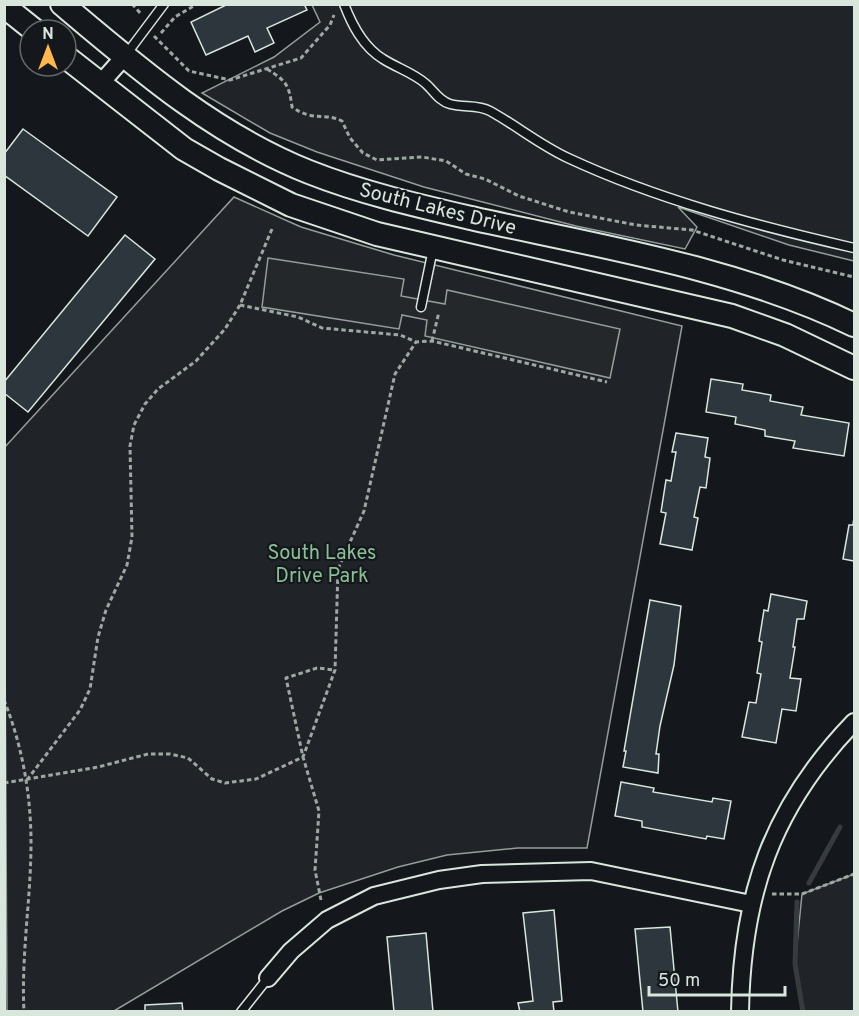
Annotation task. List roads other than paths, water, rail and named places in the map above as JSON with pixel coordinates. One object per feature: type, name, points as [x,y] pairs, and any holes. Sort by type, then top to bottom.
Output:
[{"type":"main road","name":"South Lakes Drive","points":[[62,4],[186,106],[220,128],[308,172],[371,193],[434,210],[722,275],[781,293],[855,325]]},
{"type":"main road","points":[[4,6],[19,18]]},
{"type":"main road","name":"South Lakes Drive","points":[[78,67],[184,149],[255,188],[332,220],[433,248],[732,316],[785,335],[855,368]]},
{"type":"street","points":[[99,85],[124,57]]},
{"type":"street","points":[[740,1011],[741,974],[751,904],[770,846],[785,812],[808,775],[855,722]]},
{"type":"street","points":[[268,978],[314,930],[357,903],[401,888],[457,878],[532,871],[591,871],[751,904]]},
{"type":"lane","points":[[124,57],[164,4]]},
{"type":"lane","points":[[344,4],[363,41],[381,58],[426,84],[448,104],[477,106],[489,111],[528,137],[569,159],[647,189],[737,218],[855,248]]},
{"type":"lane","points":[[421,308],[433,248]]},
{"type":"lane","points":[[241,1011],[268,978]]},
{"type":"waterway","points":[[809,883],[840,827]]},
{"type":"waterway","points":[[797,902],[795,964],[803,1012]]},
{"type":"park label","name":"South Lakes Drive Park","points":[[322,564]]}]
